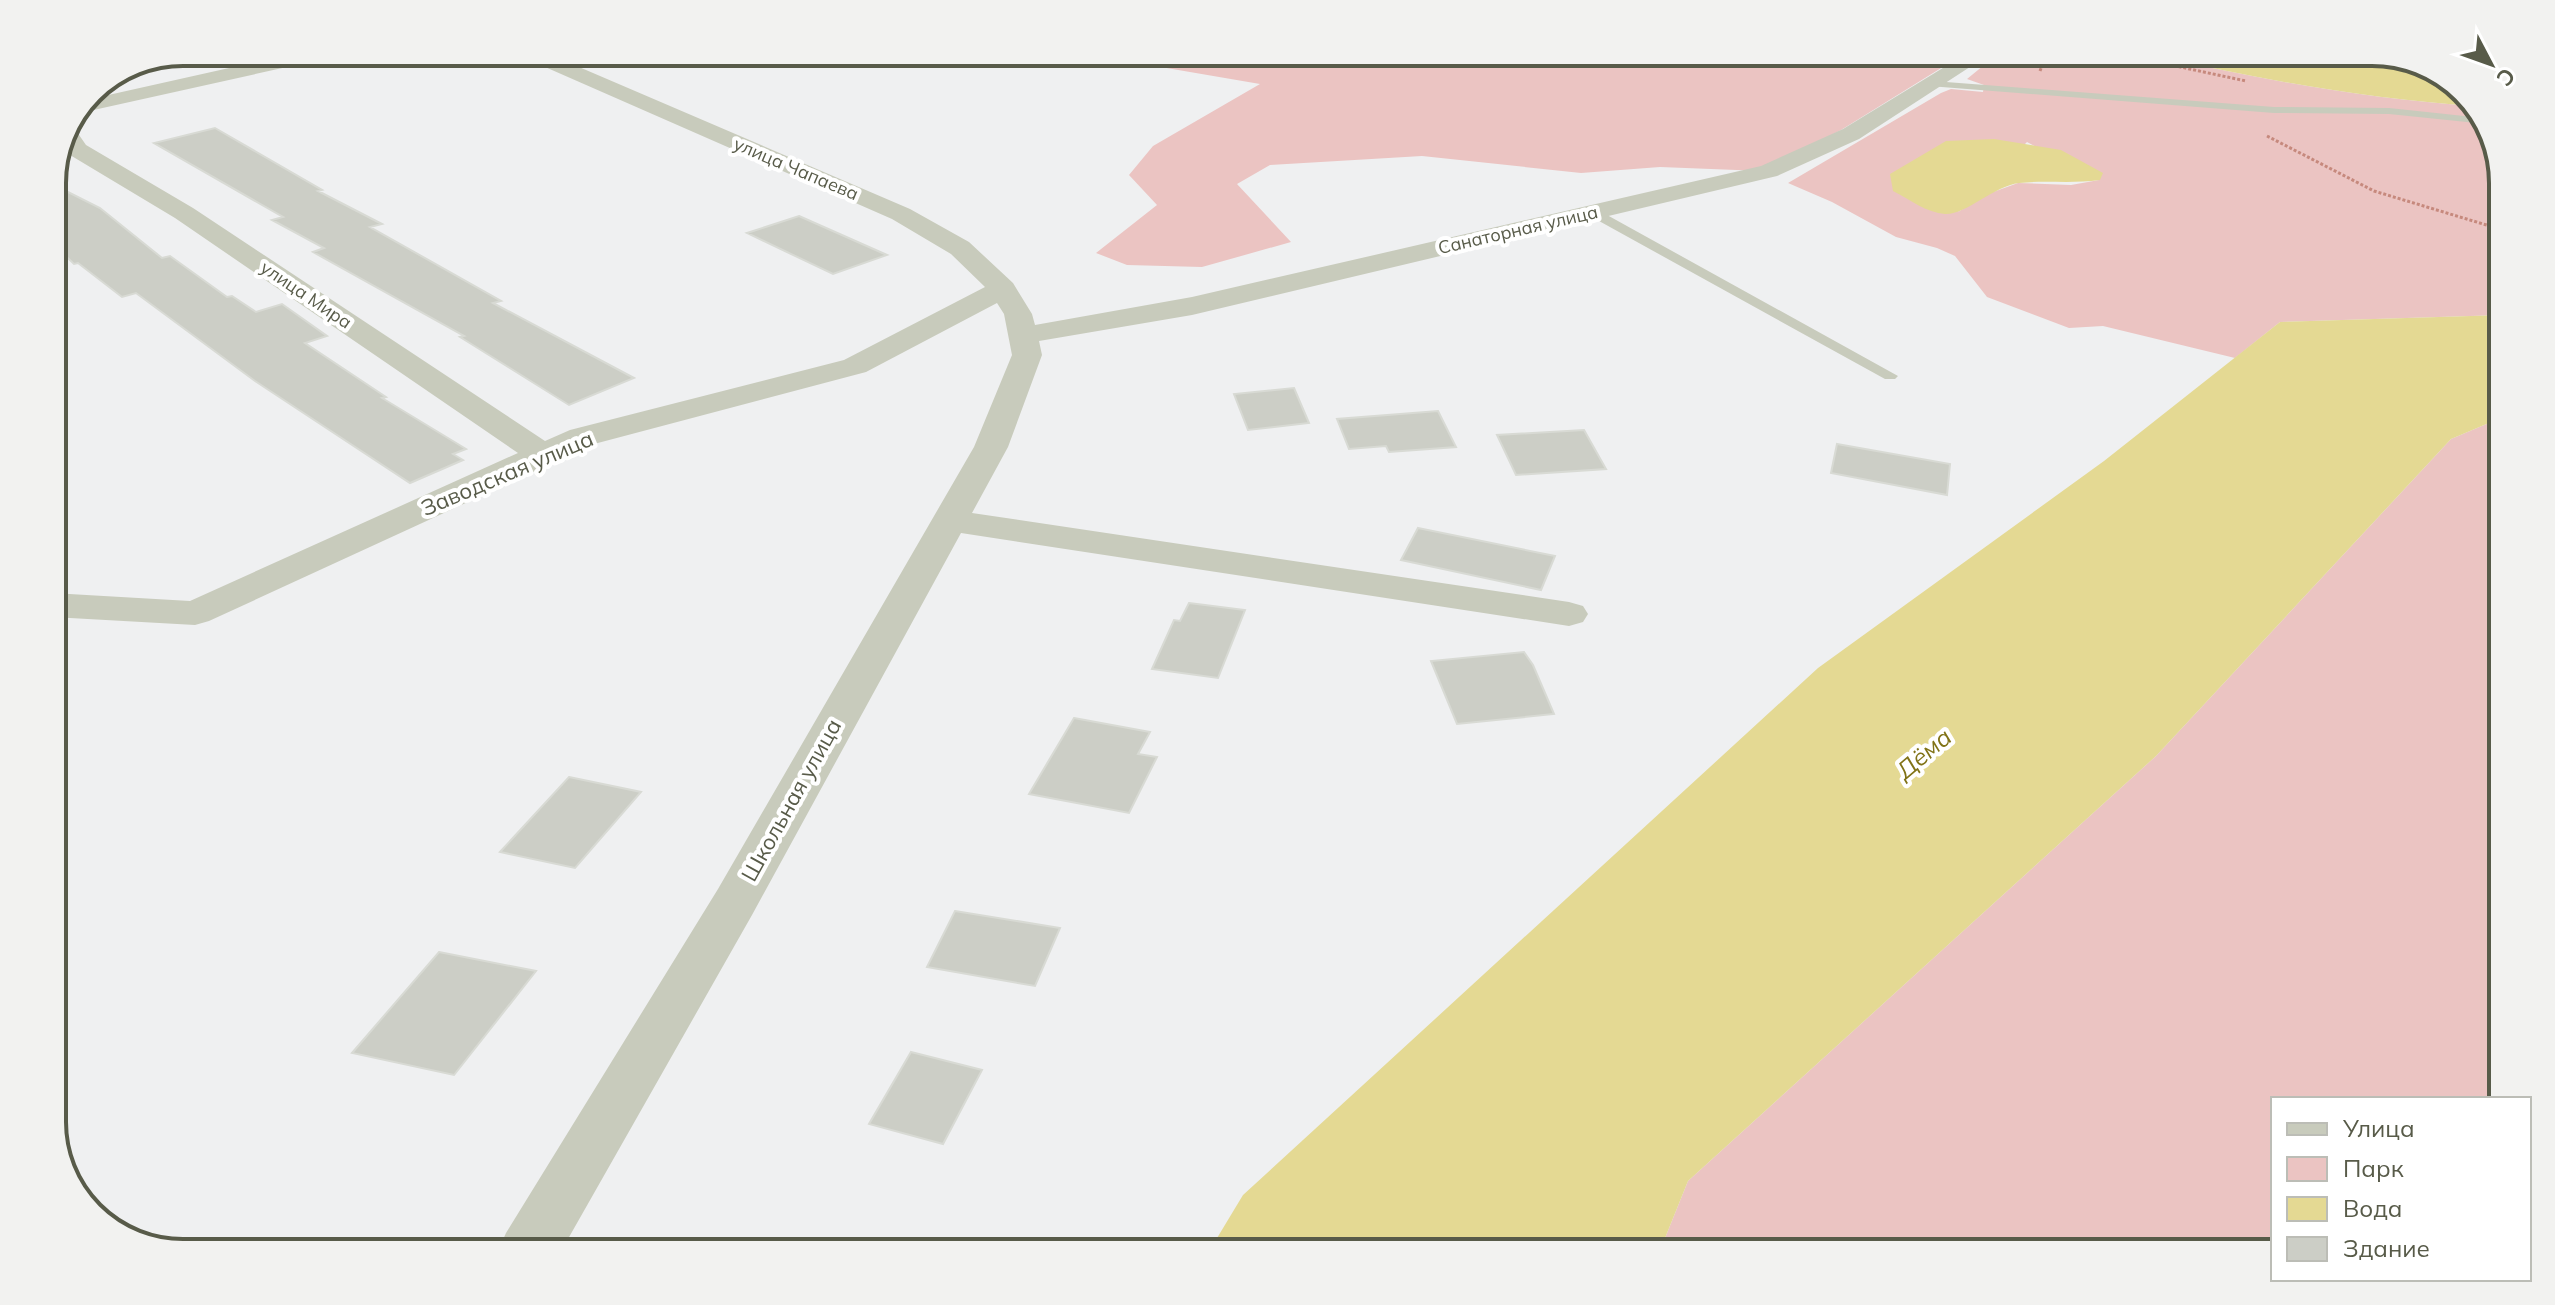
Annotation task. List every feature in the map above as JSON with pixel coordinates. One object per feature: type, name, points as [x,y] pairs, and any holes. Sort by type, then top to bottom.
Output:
[{"type":"street","points":[[98,104],[265,66]]},
{"type":"street","name":"улица Чапаева","points":[[559,66],[901,214],[960,248],[1003,289],[1018,314],[1025,335]]},
{"type":"street","name":"Санаторная улица","points":[[1025,335],[1177,310],[1778,168],[1851,134],[1961,66]]},
{"type":"street","name":"улица Мира","points":[[73,143],[78,150],[184,213],[543,455]]},
{"type":"street","name":"Заводская улица","points":[[66,606],[195,613],[582,437],[855,366],[1003,289]]},
{"type":"street","name":"Школьная улица","points":[[535,1239],[735,902],[991,447],[1013,399],[1027,355],[1025,335]]},
{"type":"street","points":[[948,520],[1569,614]]},
{"type":"lane","points":[[1933,84],[2274,110],[2389,111],[2470,119]]},
{"type":"lane","points":[[1594,213],[1890,376]]},
{"type":"path","points":[[2256,132],[2291,146],[2374,191],[2489,226]]},
{"type":"green space","points":[[1155,66],[1944,66],[1841,130],[1762,171],[1660,167],[1581,173],[1422,156],[1270,165],[1237,184],[1291,242],[1202,267],[1127,265],[1096,253],[1157,205],[1129,175],[1153,146],[1260,84]]},
{"type":"green space","points":[[1983,66],[2205,66],[2320,88],[2459,105],[2477,131],[2487,160],[2489,315],[2280,322],[2235,358],[2103,326],[2069,328],[1987,297],[1955,256],[1896,237],[1832,202],[1788,183],[1941,93],[1951,89],[1983,92],[1984,85],[1967,79]],"holes":[[[2027,142],[2099,180],[2071,185],[2018,183],[1985,195],[1958,212]]]},
{"type":"green space","points":[[2489,423],[2489,1097],[2271,1097],[2271,1239],[1665,1239],[1688,1181],[2156,756],[2451,439]]},
{"type":"water","points":[[2205,66],[2395,68],[2437,86],[2451,97],[2451,104],[2397,99]]},
{"type":"water","points":[[1994,139],[2061,150],[2103,173],[2100,180],[2010,185],[1962,210],[1945,214],[1925,208],[1893,191],[1890,174],[1946,141]]},
{"type":"water","name":"Дёма","points":[[2489,315],[2489,423],[2451,439],[2156,756],[1688,1181],[1665,1239],[1216,1239],[1243,1195],[1818,668],[2104,461],[2280,322]]},
{"type":"building","points":[[215,128],[322,190],[318,191],[382,224],[370,227],[501,301],[493,303],[634,378],[569,405],[460,337],[464,336],[313,252],[324,248],[272,220],[283,217],[154,143]]},
{"type":"building","points":[[66,191],[100,208],[162,258],[170,256],[227,297],[232,296],[256,312],[282,304],[327,336],[305,343],[386,397],[382,398],[466,449],[453,454],[463,460],[410,483],[255,381],[136,293],[122,297],[78,263],[74,264],[66,256]]},
{"type":"building","points":[[799,216],[887,255],[833,274],[747,233]]},
{"type":"building","points":[[1294,388],[1309,423],[1248,430],[1234,394]]},
{"type":"building","points":[[1438,411],[1456,447],[1389,452],[1386,446],[1349,449],[1337,419]]},
{"type":"building","points":[[1584,430],[1606,469],[1516,475],[1497,435]]},
{"type":"building","points":[[1837,444],[1950,464],[1947,495],[1831,473]]},
{"type":"building","points":[[1418,528],[1555,556],[1541,590],[1401,560]]},
{"type":"building","points":[[1189,603],[1245,610],[1218,678],[1152,669],[1174,620],[1180,621]]},
{"type":"building","points":[[1524,652],[1533,665],[1554,714],[1457,724],[1431,661]]},
{"type":"building","points":[[1074,718],[1150,732],[1138,754],[1157,757],[1129,813],[1029,794]]},
{"type":"building","points":[[569,777],[641,792],[575,868],[500,852]]},
{"type":"building","points":[[955,911],[1060,928],[1035,986],[927,967]]},
{"type":"building","points":[[439,952],[536,971],[454,1075],[352,1053]]},
{"type":"building","points":[[911,1052],[982,1070],[943,1144],[869,1124]]}]
